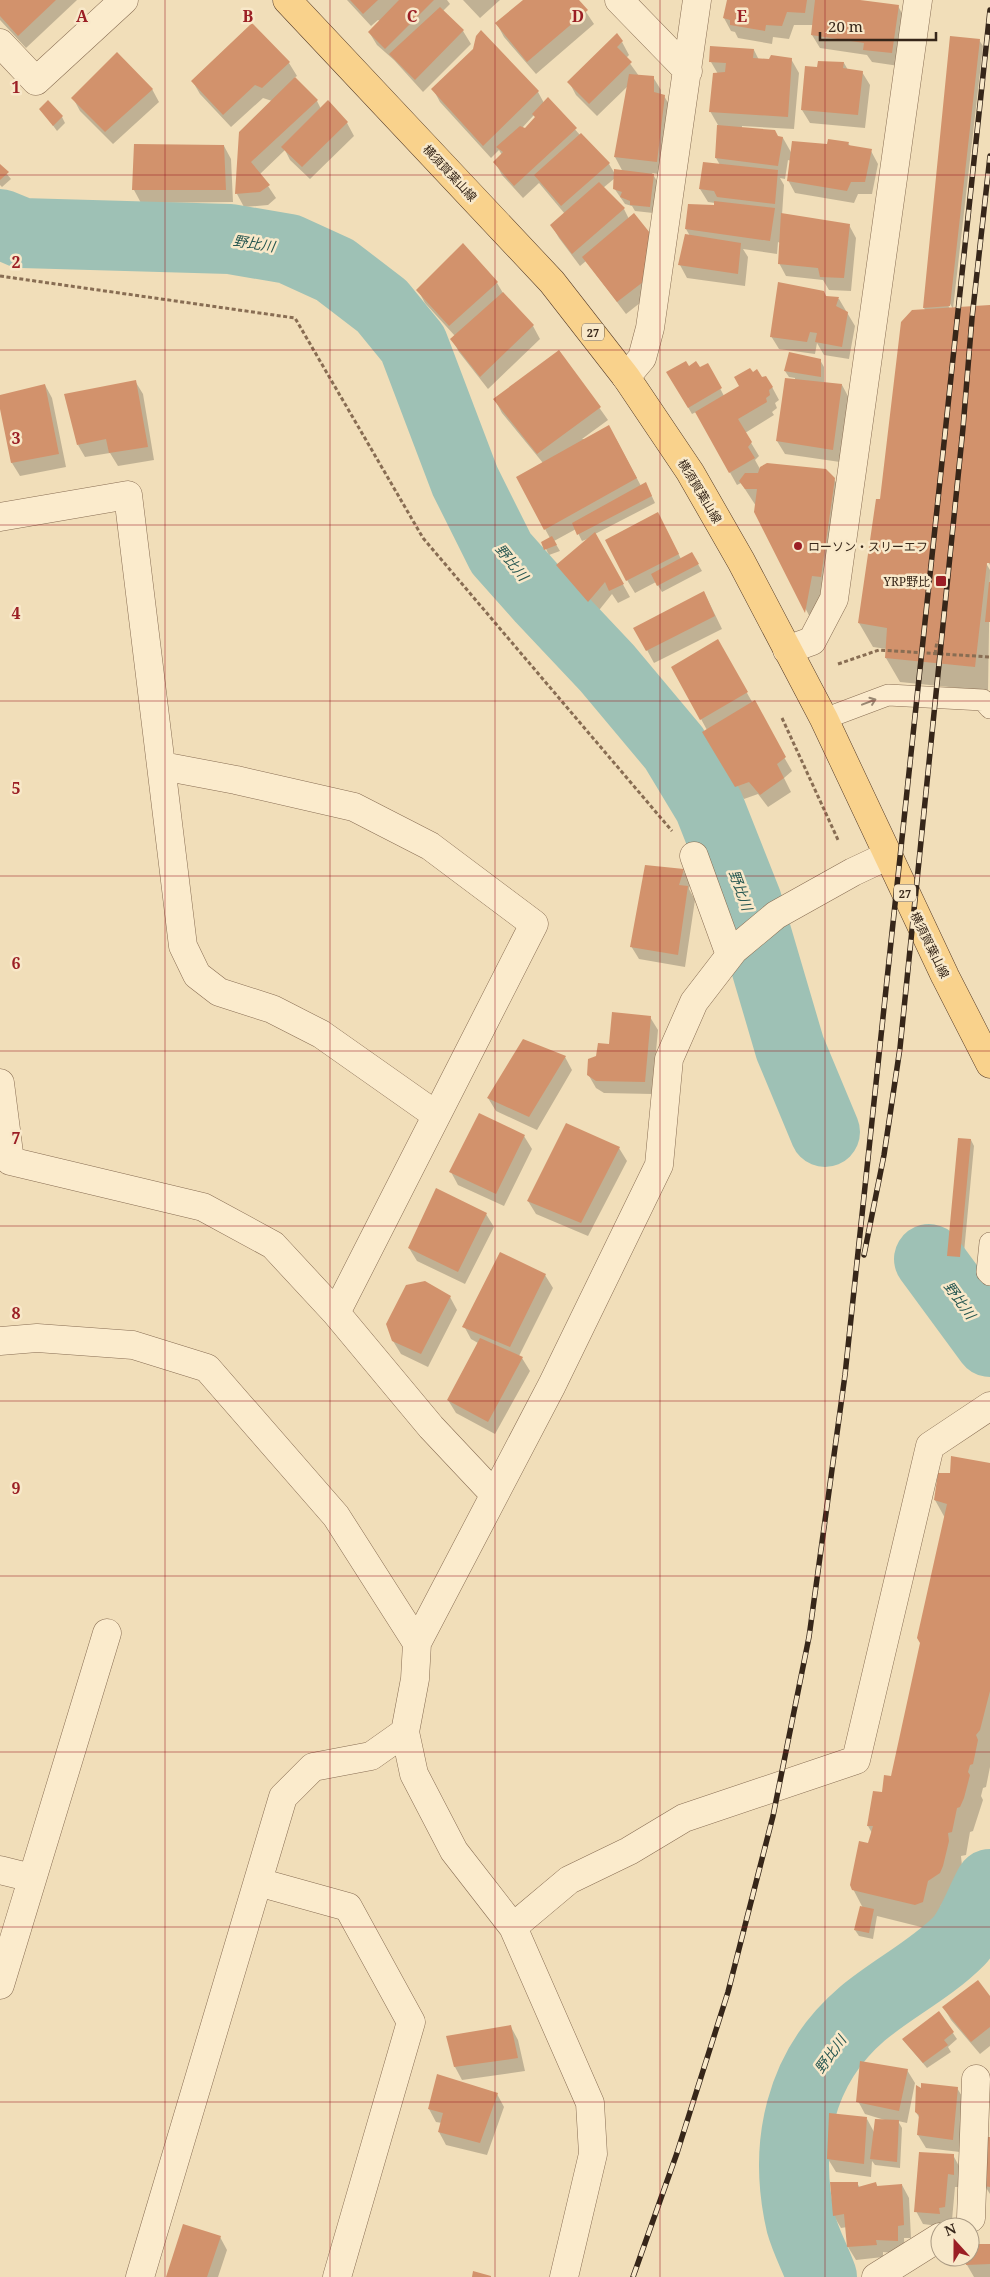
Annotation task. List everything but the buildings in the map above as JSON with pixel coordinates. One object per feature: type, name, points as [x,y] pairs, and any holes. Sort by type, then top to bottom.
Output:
[{"type":"main road","name":"横須賀葉山線","points":[[288,0],[552,282],[626,377],[690,472],[824,719],[887,856],[990,1064]]},
{"type":"street","points":[[0,43],[36,82],[124,0]]},
{"type":"street","points":[[619,0],[688,71]]},
{"type":"street","points":[[626,377],[642,358],[650,328],[697,0]]},
{"type":"street","points":[[787,650],[812,641],[834,599],[918,0]]},
{"type":"street","points":[[0,517],[128,495],[183,946],[197,975],[219,992],[272,1009],[321,1034],[436,1115]]},
{"type":"street","points":[[162,766],[236,780],[354,807],[430,846],[534,924],[336,1313]]},
{"type":"street","points":[[694,856],[732,953]]},
{"type":"street","points":[[564,2277],[593,2154],[590,2103],[513,1927],[454,1850],[414,1774],[405,1732],[415,1679],[417,1643],[552,1385],[659,1165],[669,1059],[694,1002],[732,953],[776,915],[852,872],[887,856]]},
{"type":"street","points":[[0,1083],[10,1161],[203,1207],[273,1246],[336,1313],[431,1427],[494,1494]]},
{"type":"street","points":[[0,1341],[37,1338],[133,1345],[207,1368],[336,1516],[417,1643]]},
{"type":"street","points":[[513,1927],[569,1880],[629,1851],[684,1818],[856,1760],[930,1446],[990,1406]]},
{"type":"street","points":[[0,1985],[107,1633]]},
{"type":"street","points":[[140,2277],[283,1797],[313,1767],[371,1756],[405,1732]]},
{"type":"street","points":[[0,1870],[32,1878]]},
{"type":"street","points":[[258,1882],[348,1906],[411,2022],[337,2277]]},
{"type":"street","points":[[972,2217],[976,2079]]},
{"type":"street","points":[[876,2277],[930,2243]]},
{"type":"lane","points":[[824,719],[888,695],[984,700],[990,708]]},
{"type":"lane","points":[[990,1243],[987,1272],[990,1275]]},
{"type":"path","points":[[0,276],[295,318],[422,538],[694,856]]},
{"type":"path","points":[[936,654],[937,641]]},
{"type":"path","points":[[832,666],[879,650],[990,658]]},
{"type":"waterway","name":"野比川","points":[[0,224],[22,233],[230,239],[289,249],[335,270],[382,306],[413,344],[465,481],[501,553],[607,668],[674,748],[709,806],[747,902],[790,1048],[825,1132]]},
{"type":"waterway","name":"野比川","points":[[929,1259],[990,1342]]},
{"type":"waterway","name":"野比川","points":[[822,2277],[801,2224],[794,2166],[801,2110],[810,2084],[823,2059],[841,2035],[862,2014],[936,1961],[959,1941],[972,1921],[990,1884]]},
{"type":"railway","points":[[633,2277],[677,2153],[728,1992],[773,1816],[809,1637],[845,1375],[990,10]]},
{"type":"railway","points":[[864,1255],[884,1155],[900,1048],[963,428],[972,318],[990,156]]},
{"type":"place","name":"ローソン・スリーエフ","points":[[798,546]]},
{"type":"place","name":"YRP野比","points":[[941,581]]}]
